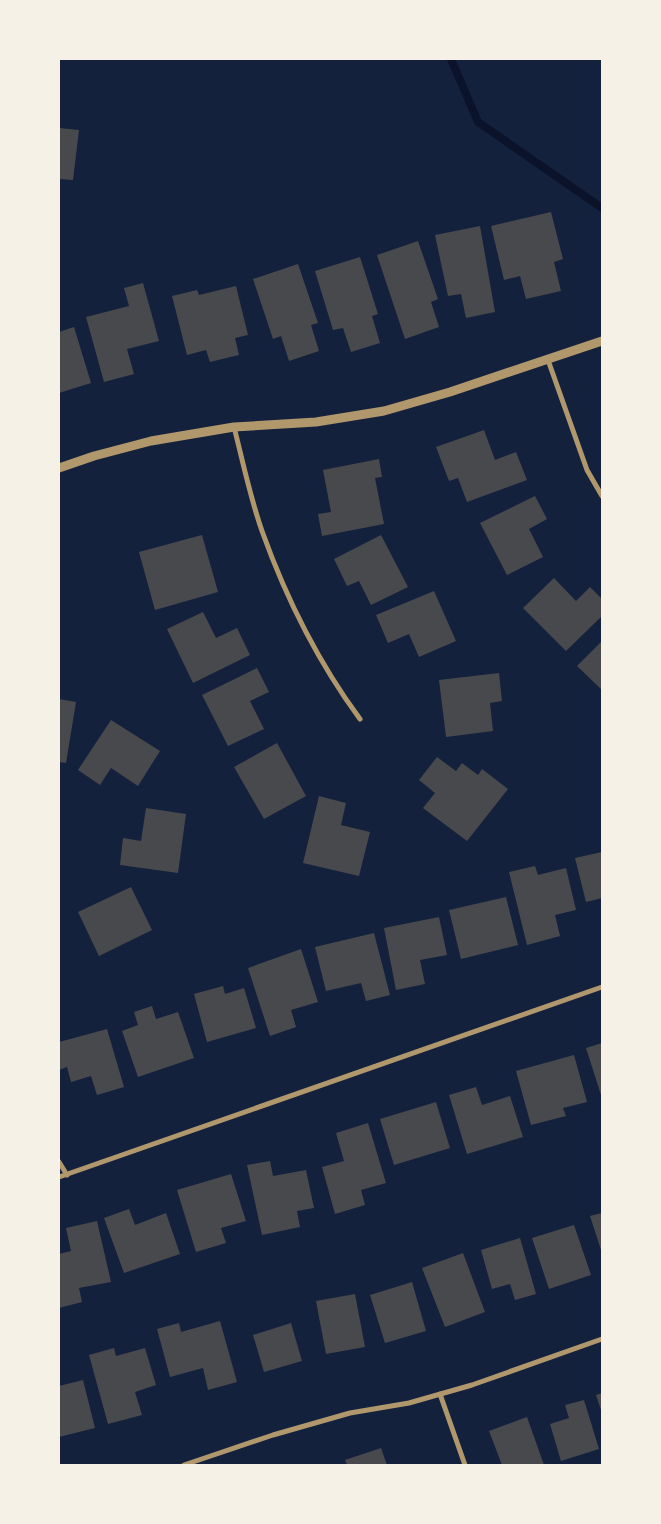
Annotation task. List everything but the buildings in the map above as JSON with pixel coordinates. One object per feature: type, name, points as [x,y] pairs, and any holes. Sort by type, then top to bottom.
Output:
[{"type":"street","points":[[59,468],[94,456],[151,441],[234,428],[316,422],[384,410],[450,392],[602,341]]},
{"type":"street","points":[[548,360],[587,470],[602,496]]},
{"type":"street","points":[[234,428],[261,530],[293,608],[333,682],[360,719]]},
{"type":"street","points":[[59,1177],[602,987]]},
{"type":"street","points":[[59,1162],[67,1175]]},
{"type":"street","points":[[184,1465],[273,1435],[350,1413],[409,1403],[440,1394],[602,1339]]},
{"type":"street","points":[[440,1394],[465,1465]]},
{"type":"waterway","points":[[451,59],[478,122],[602,208]]}]
